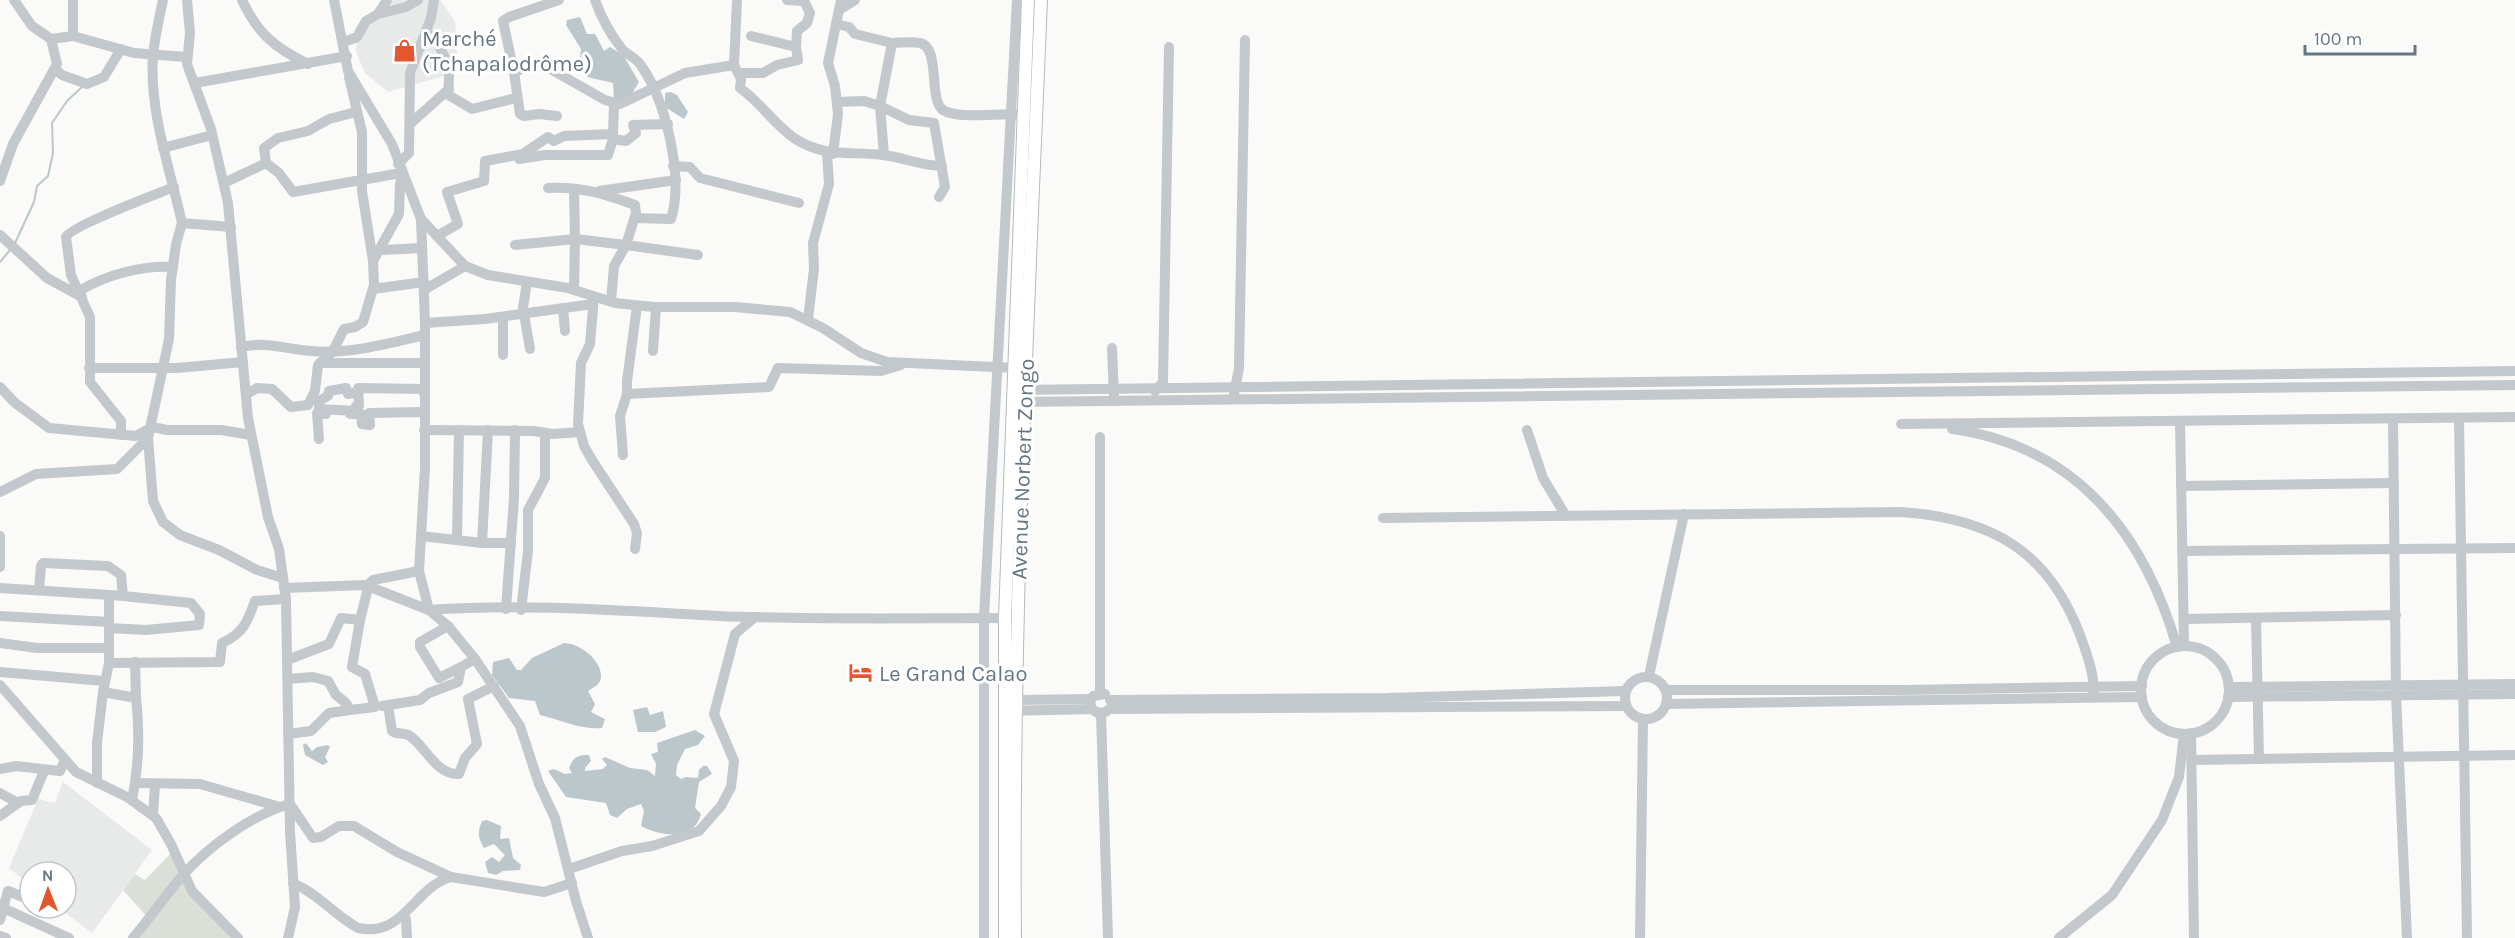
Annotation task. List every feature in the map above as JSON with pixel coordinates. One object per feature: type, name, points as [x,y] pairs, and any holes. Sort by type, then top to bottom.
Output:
[{"type":"main road","name":"Avenue Norbert Zongo","points":[[1005,938],[1020,396],[1016,368],[1028,0]]},
{"type":"main road","name":"Avenue Norbert Zongo","points":[[1015,938],[1010,705],[1005,618],[1020,396],[1041,0]]},
{"type":"street","points":[[0,181],[13,144],[57,64],[51,39],[32,26],[14,0]]},
{"type":"street","points":[[73,0],[73,36]]},
{"type":"street","points":[[163,0],[153,55],[155,100],[163,148],[182,223],[173,267],[171,326],[150,432],[153,501],[168,528],[257,570],[284,588]]},
{"type":"street","points":[[187,0],[190,33],[186,57],[212,135],[224,183],[231,227],[251,435],[284,588],[288,679],[285,806],[295,907],[288,938]]},
{"type":"street","points":[[242,0],[267,40],[276,48],[308,64]]},
{"type":"street","points":[[247,394],[257,388],[272,389],[291,407],[308,405],[315,391],[320,363],[333,351],[344,329],[355,327],[363,322],[373,289],[374,261],[361,178],[362,132],[334,0]]},
{"type":"street","points":[[378,14],[387,0]]},
{"type":"street","points":[[344,42],[354,39],[366,21],[378,14],[406,8],[418,0]]},
{"type":"street","points":[[374,261],[399,214],[401,171],[409,153],[410,73],[426,32],[434,0]]},
{"type":"street","points":[[556,116],[520,114],[503,21],[559,0]]},
{"type":"street","points":[[596,0],[603,20],[621,48],[638,61],[653,87],[668,124],[676,180],[676,197],[671,219],[634,218]]},
{"type":"street","points":[[737,0],[736,69],[741,79],[740,88],[756,99],[792,136],[810,147],[830,154],[885,155],[918,164],[942,166]]},
{"type":"street","points":[[514,72],[533,65],[545,66],[614,104],[628,102],[653,87],[699,68],[736,69],[764,73],[777,65],[796,62],[799,57],[796,47],[797,31],[807,23],[810,13],[804,2],[787,0]]},
{"type":"street","points":[[808,319],[814,269],[813,243],[829,184],[830,154],[837,133],[837,102],[828,63],[840,5],[855,0]]},
{"type":"street","points":[[984,938],[984,618],[1017,0]]},
{"type":"street","points":[[836,24],[849,27],[855,34],[892,43],[919,42],[924,45],[931,58],[939,105],[944,111],[962,115],[1023,114]]},
{"type":"street","points":[[411,123],[448,89],[449,72],[444,55],[433,37],[426,32]]},
{"type":"street","points":[[51,39],[73,36],[120,49],[153,55],[186,57]]},
{"type":"street","points":[[752,36],[796,47]]},
{"type":"street","points":[[1231,399],[1236,387],[1239,368],[1245,40]]},
{"type":"street","points":[[885,155],[880,106],[892,43]]},
{"type":"street","points":[[1143,400],[1162,382],[1169,47]]},
{"type":"street","points":[[55,69],[62,75],[87,84],[105,77],[120,49]]},
{"type":"street","points":[[195,83],[347,56]]},
{"type":"street","points":[[348,71],[371,105],[392,144],[421,219],[465,266],[488,275],[574,290],[593,300]]},
{"type":"street","points":[[445,93],[472,110],[516,98]]},
{"type":"street","points":[[837,102],[864,101],[909,120],[934,123],[945,187],[939,197]]},
{"type":"street","points":[[437,236],[458,225],[447,192],[484,181],[484,162],[530,151],[548,137],[554,141],[564,136],[613,134],[614,104]]},
{"type":"street","points":[[356,112],[329,119],[308,131],[274,139],[264,148],[266,163],[279,173],[293,192],[401,171]]},
{"type":"street","points":[[501,158],[608,155],[613,140],[626,141],[636,133],[633,125],[668,124]]},
{"type":"street","points":[[163,148],[212,135]]},
{"type":"street","points":[[224,183],[266,163]]},
{"type":"street","points":[[673,166],[690,167],[700,178],[799,203]]},
{"type":"street","points":[[548,188],[599,191],[676,180]]},
{"type":"street","points":[[121,435],[121,422],[90,382],[90,317],[69,266],[66,237],[69,232],[174,187]]},
{"type":"street","points":[[574,189],[574,290]]},
{"type":"street","points":[[599,191],[634,205],[634,218],[626,245],[614,266],[611,301]]},
{"type":"street","points":[[421,219],[425,334],[419,571],[429,610]]},
{"type":"street","points":[[182,223],[231,227]]},
{"type":"street","points":[[0,235],[47,278],[81,294]]},
{"type":"street","points":[[515,245],[575,240],[698,255]]},
{"type":"street","points":[[381,250],[422,248]]},
{"type":"street","points":[[373,289],[424,286],[465,266]]},
{"type":"street","points":[[81,294],[98,280],[128,272],[173,267]]},
{"type":"street","points":[[527,282],[523,314],[530,349]]},
{"type":"street","points":[[425,323],[503,317],[563,308],[593,300],[656,307],[771,309],[808,319],[861,353],[903,364],[1016,368]]},
{"type":"street","points":[[593,300],[590,344],[581,363],[578,415],[580,432],[592,460],[634,524],[637,533],[635,549]]},
{"type":"street","points":[[623,456],[620,416],[627,394],[637,306]]},
{"type":"street","points":[[653,351],[656,307]]},
{"type":"street","points":[[563,308],[565,331]]},
{"type":"street","points":[[503,317],[503,355]]},
{"type":"street","points":[[241,347],[262,343],[310,351],[333,351],[425,334]]},
{"type":"street","points":[[1112,348],[1114,401]]},
{"type":"street","points":[[89,368],[163,368],[243,362]]},
{"type":"street","points":[[320,363],[424,363]]},
{"type":"street","points":[[627,394],[769,387],[778,368],[881,371],[903,364]]},
{"type":"street","points":[[1020,396],[1158,388],[2515,371]]},
{"type":"street","points":[[1020,396],[1114,401],[2515,385]]},
{"type":"street","points":[[0,387],[14,402],[49,428],[136,436],[167,430],[221,430],[251,435]]},
{"type":"street","points":[[359,392],[358,388],[424,388],[424,400]]},
{"type":"street","points":[[319,439],[316,413],[361,414],[362,424],[370,425],[369,413],[424,412]]},
{"type":"street","points":[[2181,647],[2146,565],[2123,529],[2075,480],[2050,463],[2006,441],[1975,432],[1900,424],[2515,417]]},
{"type":"street","points":[[2459,418],[2462,756],[2467,938]]},
{"type":"street","points":[[2393,419],[2396,690],[2407,938]]},
{"type":"street","points":[[2180,421],[2184,619],[2181,647]]},
{"type":"street","points":[[424,430],[580,432]]},
{"type":"street","points":[[457,539],[459,430]]},
{"type":"street","points":[[482,543],[488,430]]},
{"type":"street","points":[[506,609],[515,430]]},
{"type":"street","points":[[1527,430],[1543,478],[1566,516]]},
{"type":"street","points":[[0,492],[32,474],[117,469],[150,432]]},
{"type":"street","points":[[521,610],[528,551],[528,510],[545,478],[545,433]]},
{"type":"street","points":[[1100,437],[1101,704],[1108,938]]},
{"type":"street","points":[[2181,486],[2394,483]]},
{"type":"street","points":[[1383,518],[1901,512],[1935,514],[1970,522],[2000,536],[2035,561],[2069,605],[2084,645],[2094,692]]},
{"type":"street","points":[[1649,676],[1684,514]]},
{"type":"street","points":[[0,536],[0,567]]},
{"type":"street","points":[[421,536],[482,543],[511,543]]},
{"type":"street","points":[[2182,551],[2515,548]]},
{"type":"street","points":[[39,590],[42,563],[99,565],[114,567],[121,575],[123,596]]},
{"type":"street","points":[[375,706],[365,674],[352,667],[360,620],[369,588],[373,580],[419,571]]},
{"type":"street","points":[[109,663],[220,662],[222,643],[239,635],[244,629],[255,601],[284,588],[362,585],[429,610],[448,626],[475,659],[520,726],[539,784],[555,818],[588,938]]},
{"type":"street","points":[[0,588],[191,603],[200,614],[199,625],[146,630],[0,616]]},
{"type":"street","points":[[97,783],[97,743],[109,663],[109,596]]},
{"type":"street","points":[[429,610],[631,610],[755,616],[1005,618]]},
{"type":"street","points":[[2184,619],[2396,615]]},
{"type":"street","points":[[569,869],[622,851],[652,846],[699,831],[721,806],[731,787],[734,761],[714,714],[735,634],[755,616]]},
{"type":"street","points":[[287,660],[329,644],[341,618],[360,620]]},
{"type":"street","points":[[2256,618],[2259,759]]},
{"type":"street","points":[[448,626],[420,642],[420,646],[439,678],[475,659]]},
{"type":"street","points":[[0,643],[38,648],[109,648]]},
{"type":"street","points":[[2181,647],[2206,651],[2217,660],[2226,672],[2229,692],[2217,720],[2205,729],[2188,734],[2170,731],[2157,723],[2148,712],[2142,691],[2145,672],[2153,660],[2164,652],[2181,647]]},
{"type":"street","points":[[132,800],[136,783],[136,756],[140,746],[135,662]]},
{"type":"street","points":[[288,734],[311,731],[329,713],[420,700],[429,693],[458,682],[461,667]]},
{"type":"street","points":[[0,672],[104,687],[136,698]]},
{"type":"street","points":[[1649,676],[1656,679],[1666,690],[1666,704],[1657,716],[1643,719],[1630,712],[1626,706],[1625,691],[1634,680],[1649,676]]},
{"type":"street","points":[[288,679],[313,677],[328,681],[336,695],[346,703],[350,710]]},
{"type":"street","points":[[2229,692],[2462,689],[2515,684]]},
{"type":"street","points":[[0,685],[76,772],[132,800],[153,815],[169,838],[196,896],[237,938]]},
{"type":"street","points":[[388,705],[392,731],[409,735],[427,756],[450,773],[459,774],[465,758],[477,744],[468,699],[494,686]]},
{"type":"street","points":[[2462,689],[2515,694]]},
{"type":"street","points":[[1666,690],[1904,695]]},
{"type":"street","points":[[1387,702],[1625,691]]},
{"type":"street","points":[[1666,704],[1904,695],[2142,691]]},
{"type":"street","points":[[1010,705],[1387,702],[1626,706]]},
{"type":"street","points":[[1640,938],[1643,719]]},
{"type":"street","points":[[2188,734],[2192,760],[2194,938]]},
{"type":"street","points":[[2059,938],[2112,895],[2162,820],[2179,777],[2188,734]]},
{"type":"street","points":[[2192,760],[2515,755]]},
{"type":"street","points":[[0,769],[16,766],[44,771],[60,771],[65,760]]},
{"type":"street","points":[[0,816],[18,803],[33,800],[44,771]]},
{"type":"street","points":[[136,783],[200,784],[285,806],[313,838],[321,837],[339,826],[354,826],[412,860],[451,877],[544,892],[572,883]]},
{"type":"street","points":[[153,815],[155,784]]},
{"type":"street","points":[[0,793],[18,803]]},
{"type":"street","points":[[133,938],[184,874],[237,831],[285,806]]},
{"type":"street","points":[[293,883],[321,897],[334,911],[370,932],[381,934],[391,932],[406,918],[427,891],[443,879],[451,877]]},
{"type":"street","points":[[0,920],[8,891],[18,895]]},
{"type":"street","points":[[3,908],[69,938]]},
{"type":"street","points":[[406,918],[407,938]]},
{"type":"street","points":[[0,936],[6,938]]},
{"type":"shaded area","points":[[384,0],[440,0],[455,21],[458,72],[388,92],[365,73],[356,52],[357,33]]},
{"type":"shaded area","points":[[580,17],[587,34],[595,34],[604,51],[610,47],[623,55],[639,82],[630,97],[614,101],[613,83],[587,77],[580,58],[581,49],[566,25],[567,20]]},
{"type":"shaded area","points":[[671,92],[677,95],[688,112],[684,119],[665,107],[665,93]]},
{"type":"shaded area","points":[[564,643],[583,649],[598,665],[600,682],[588,691],[595,704],[591,712],[605,719],[602,728],[578,726],[540,715],[535,701],[509,698],[492,675],[493,662],[509,658],[517,670],[521,670],[532,658]]},
{"type":"shaded area","points":[[647,707],[650,715],[663,711],[666,727],[655,732],[638,732],[633,710]]},
{"type":"shaded area","points":[[695,730],[705,736],[698,745],[685,749],[677,765],[676,775],[681,779],[698,778],[699,770],[703,766],[707,766],[712,774],[699,782],[695,808],[701,814],[697,823],[684,833],[666,834],[641,826],[644,811],[641,804],[627,809],[617,818],[610,815],[606,803],[566,797],[548,771],[554,769],[565,774],[572,773],[569,768],[572,761],[579,756],[589,755],[591,761],[585,771],[603,769],[607,765],[602,759],[605,757],[630,768],[647,770],[655,776],[656,764],[651,754],[658,752],[657,743]]},
{"type":"shaded area","points":[[306,743],[312,751],[317,747],[328,745],[330,747],[325,757],[328,762],[323,765],[305,755],[303,745]]},
{"type":"shaded area","points":[[63,782],[152,850],[92,933],[75,920],[78,920],[78,860],[18,860],[18,875],[9,868],[38,799],[55,803]]},
{"type":"shaded area","points":[[487,820],[501,826],[500,839],[509,838],[513,858],[521,865],[520,870],[503,871],[496,875],[488,873],[485,862],[492,857],[499,862],[505,855],[494,844],[484,848],[479,829],[482,821]]},
{"type":"shaded area","points":[[173,851],[178,866],[235,938],[137,938],[149,919],[123,890],[135,874],[145,880]]},
{"type":"waterway","points":[[15,243],[34,202],[37,186],[48,176],[53,153],[52,123],[67,101],[82,87]]},
{"type":"waterway","points":[[0,262],[10,250]]},
{"type":"place","name":"Marché (Tchapalodrôme)","points":[[404,51]]},
{"type":"place","name":"Le Grand Calao","points":[[861,673]]}]
